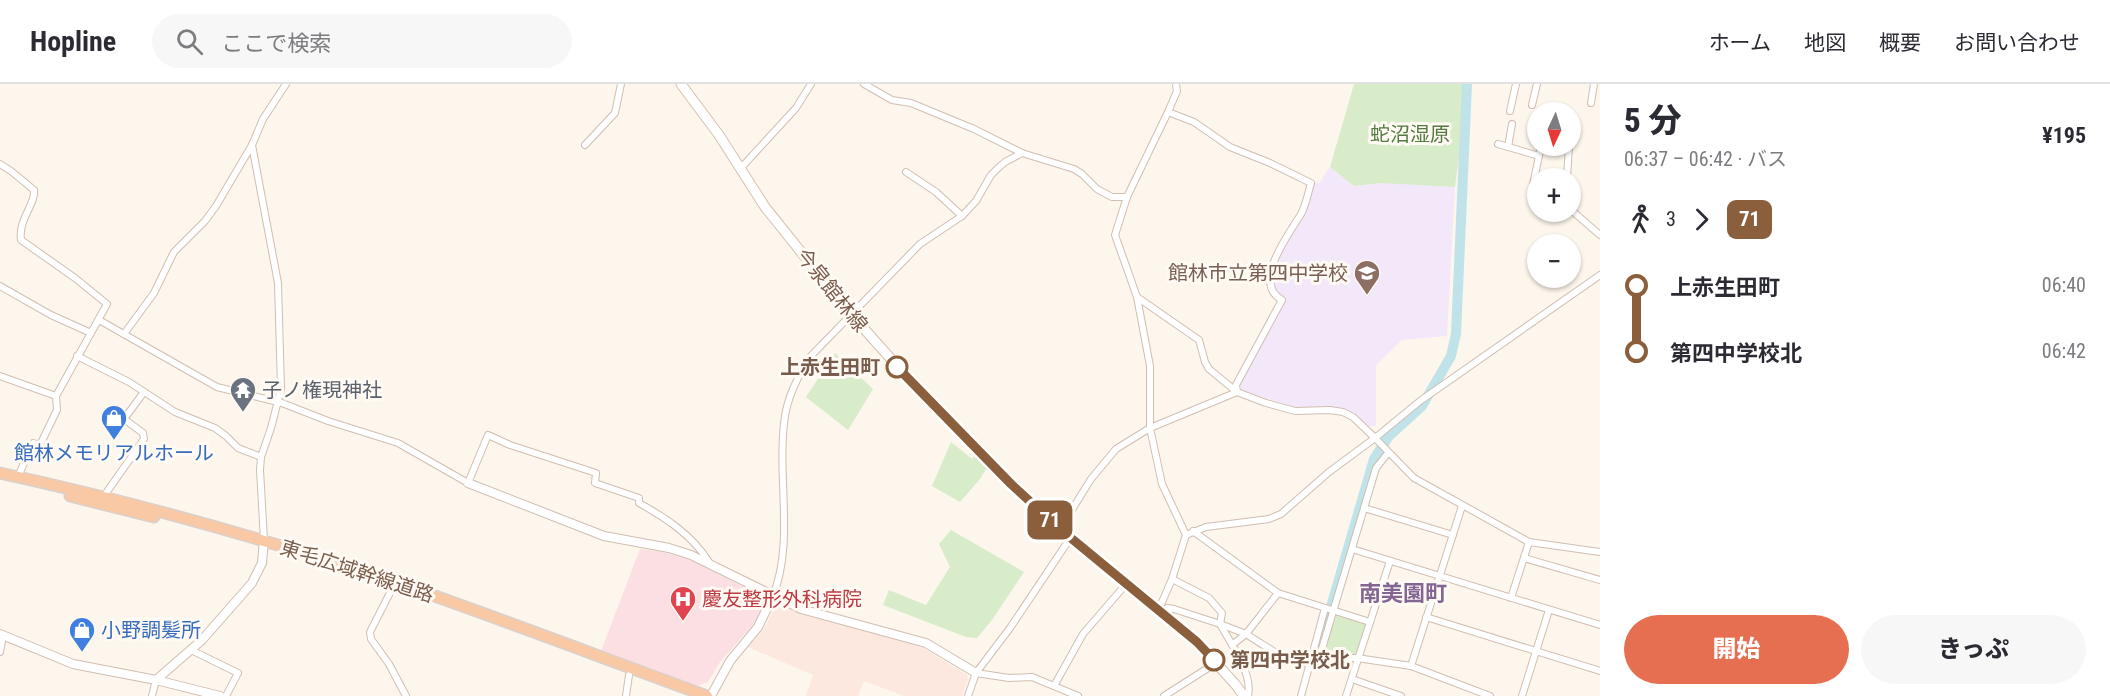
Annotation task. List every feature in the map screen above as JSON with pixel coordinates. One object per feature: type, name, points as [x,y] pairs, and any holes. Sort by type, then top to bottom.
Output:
[{"type":"highway","name":"東毛広域幹線道路","points":[[0,474],[104,496],[264,544],[394,586],[709,696]]},
{"type":"highway","name":"東毛広域幹線道路","points":[[0,480],[264,544]]},
{"type":"highway","name":"東毛広域幹線道路","points":[[394,586],[686,696]]},
{"type":"main road","name":"今泉館林線","points":[[681,84],[719,135],[765,207],[850,313],[906,377],[986,461],[1060,529],[1197,642],[1244,696]]},
{"type":"street","points":[[124,334],[154,293],[174,252],[205,221],[216,206],[252,145],[263,119],[286,84]]},
{"type":"street","points":[[585,145],[615,113],[621,84]]},
{"type":"street","points":[[740,169],[796,108],[811,84]]},
{"type":"street","points":[[864,84],[892,100],[920,106],[1022,153],[1074,169],[1097,189],[1112,197],[1127,197]]},
{"type":"street","points":[[1176,84],[1177,91],[1127,197],[1115,235],[1137,297],[1150,366],[1150,428],[1162,484],[1186,535]]},
{"type":"street","points":[[1510,111],[1516,84]]},
{"type":"street","points":[[1533,102],[1537,84]]},
{"type":"street","points":[[1591,104],[1594,84]]},
{"type":"street","points":[[1168,112],[1194,122],[1230,147],[1311,183],[1302,212],[1281,244],[1271,274],[1269,284],[1272,291],[1282,300],[1236,385],[1237,392]]},
{"type":"street","points":[[1508,147],[1512,124]]},
{"type":"street","points":[[1498,144],[1527,153]]},
{"type":"street","points":[[152,696],[156,680],[202,640],[257,576],[262,563],[264,544],[261,457],[280,389],[278,283],[252,145]]},
{"type":"street","points":[[709,696],[730,661],[758,627],[781,576],[785,415],[807,360],[850,313],[880,286],[920,244],[962,216],[976,201],[991,175],[1005,162],[1022,153]]},
{"type":"street","points":[[1537,168],[1539,156]]},
{"type":"street","points":[[0,164],[34,190],[34,198],[21,227],[21,240],[107,304],[56,396],[57,410],[41,443],[32,444],[18,477]]},
{"type":"street","points":[[906,172],[936,192],[962,216]]},
{"type":"street","points":[[1581,219],[1600,235]]},
{"type":"street","points":[[1161,610],[1186,535],[1206,527],[1269,519],[1281,514],[1329,472],[1420,401],[1600,275]]},
{"type":"street","points":[[0,286],[51,315],[91,333]]},
{"type":"street","points":[[1137,297],[1199,340],[1204,362],[1209,369],[1237,392],[1295,411],[1343,412],[1353,417],[1414,478],[1462,506],[1529,542],[1600,552]]},
{"type":"street","points":[[99,320],[217,387],[278,402],[398,443],[468,483],[604,536],[679,551],[709,562],[773,597],[801,609],[926,643],[976,673],[1009,678],[1032,677],[1078,696]]},
{"type":"street","points":[[77,356],[108,370],[175,412],[215,429],[238,448],[261,457]]},
{"type":"street","points":[[0,376],[56,396]]},
{"type":"street","points":[[104,496],[144,439],[143,433],[124,419],[144,392]]},
{"type":"street","points":[[1060,529],[1091,479],[1116,449],[1150,428],[1237,392]]},
{"type":"street","points":[[468,483],[488,435],[510,445],[596,473],[594,483],[639,498],[639,503],[666,518],[696,545],[709,562]]},
{"type":"street","points":[[1301,696],[1310,662],[1352,549],[1376,468],[1388,453]]},
{"type":"street","points":[[1411,666],[1462,506]]},
{"type":"street","points":[[1364,508],[1453,535]]},
{"type":"street","points":[[1193,531],[1278,593],[1370,622]]},
{"type":"street","points":[[968,696],[976,673],[1010,628],[1071,537]]},
{"type":"street","points":[[1511,598],[1529,542]]},
{"type":"street","points":[[1352,549],[1600,625]]},
{"type":"street","points":[[1524,558],[1600,580]]},
{"type":"street","points":[[1346,696],[1390,561]]},
{"type":"street","points":[[1172,579],[1209,598],[1222,613],[1220,624],[1249,683],[1248,696]]},
{"type":"street","points":[[1054,686],[1083,634],[1127,583]]},
{"type":"street","points":[[394,586],[370,632],[371,639],[389,664],[406,696]]},
{"type":"street","points":[[1232,645],[1246,634],[1278,593]]},
{"type":"street","points":[[1161,610],[1174,609],[1246,634],[1284,658],[1305,663],[1358,658],[1411,666],[1490,696]]},
{"type":"street","points":[[1318,662],[1329,609]]},
{"type":"street","points":[[1522,696],[1549,610]]},
{"type":"street","points":[[1426,617],[1600,671]]},
{"type":"street","points":[[0,652],[2,635],[74,664],[156,680],[220,696]]},
{"type":"street","points":[[191,650],[237,673],[226,696]]},
{"type":"street","points":[[1164,696],[1216,663]]},
{"type":"street","points":[[626,696],[629,675]]},
{"type":"street","points":[[1352,679],[1401,696]]},
{"type":"shaded area","name":"館林市立第四中学校","points":[[1330,167],[1354,186],[1381,183],[1449,183],[1455,187],[1447,336],[1402,340],[1376,365],[1376,426],[1366,426],[1333,408],[1294,407],[1241,390],[1240,384],[1286,298],[1275,290],[1273,284],[1282,251],[1305,214],[1314,183],[1319,183]]},
{"type":"shaded area","name":"慶友整形外科病院","points":[[640,549],[663,552],[691,560],[761,596],[764,603],[758,617],[720,662],[708,682],[697,686],[601,651]]},
{"type":"shaded area","points":[[781,607],[923,648],[967,675],[968,680],[962,696],[904,696],[864,681],[858,696],[806,696],[813,675],[748,647],[764,629],[774,609]]},
{"type":"green space","name":"蛇沼湿原","points":[[1354,84],[1467,84],[1455,187],[1381,183],[1354,186],[1330,167]]},
{"type":"green space","points":[[835,353],[873,389],[848,430],[806,397]]},
{"type":"green space","points":[[951,442],[972,459],[981,445],[994,456],[980,479],[960,502],[932,486]]},
{"type":"green space","points":[[951,530],[1024,572],[977,638],[966,637],[883,605],[889,590],[926,605],[950,567],[939,544]]},
{"type":"green space","points":[[1337,614],[1369,623],[1357,658],[1319,661]]},
{"type":"waterway","points":[[1319,648],[1374,459],[1389,436],[1422,406],[1451,356],[1456,334],[1467,84]]},
{"type":"bus line","name":"71","points":[[897,367],[994,469],[1060,529],[1159,609],[1214,660]]},
{"type":"place","name":"館林市立第四中学校","points":[[1367,296]]},
{"type":"place","name":"上赤生田町","points":[[897,367]]},
{"type":"place","name":"子ノ権現神社","points":[[243,413]]},
{"type":"place","name":"館林メモリアルホール","points":[[114,441]]},
{"type":"place","name":"慶友整形外科病院","points":[[683,622]]},
{"type":"place","name":"小野調髪所","points":[[82,653]]},
{"type":"place","name":"第四中学校北","points":[[1214,660]]},
{"type":"district","name":"南美園町","points":[[1403,593]]}]
